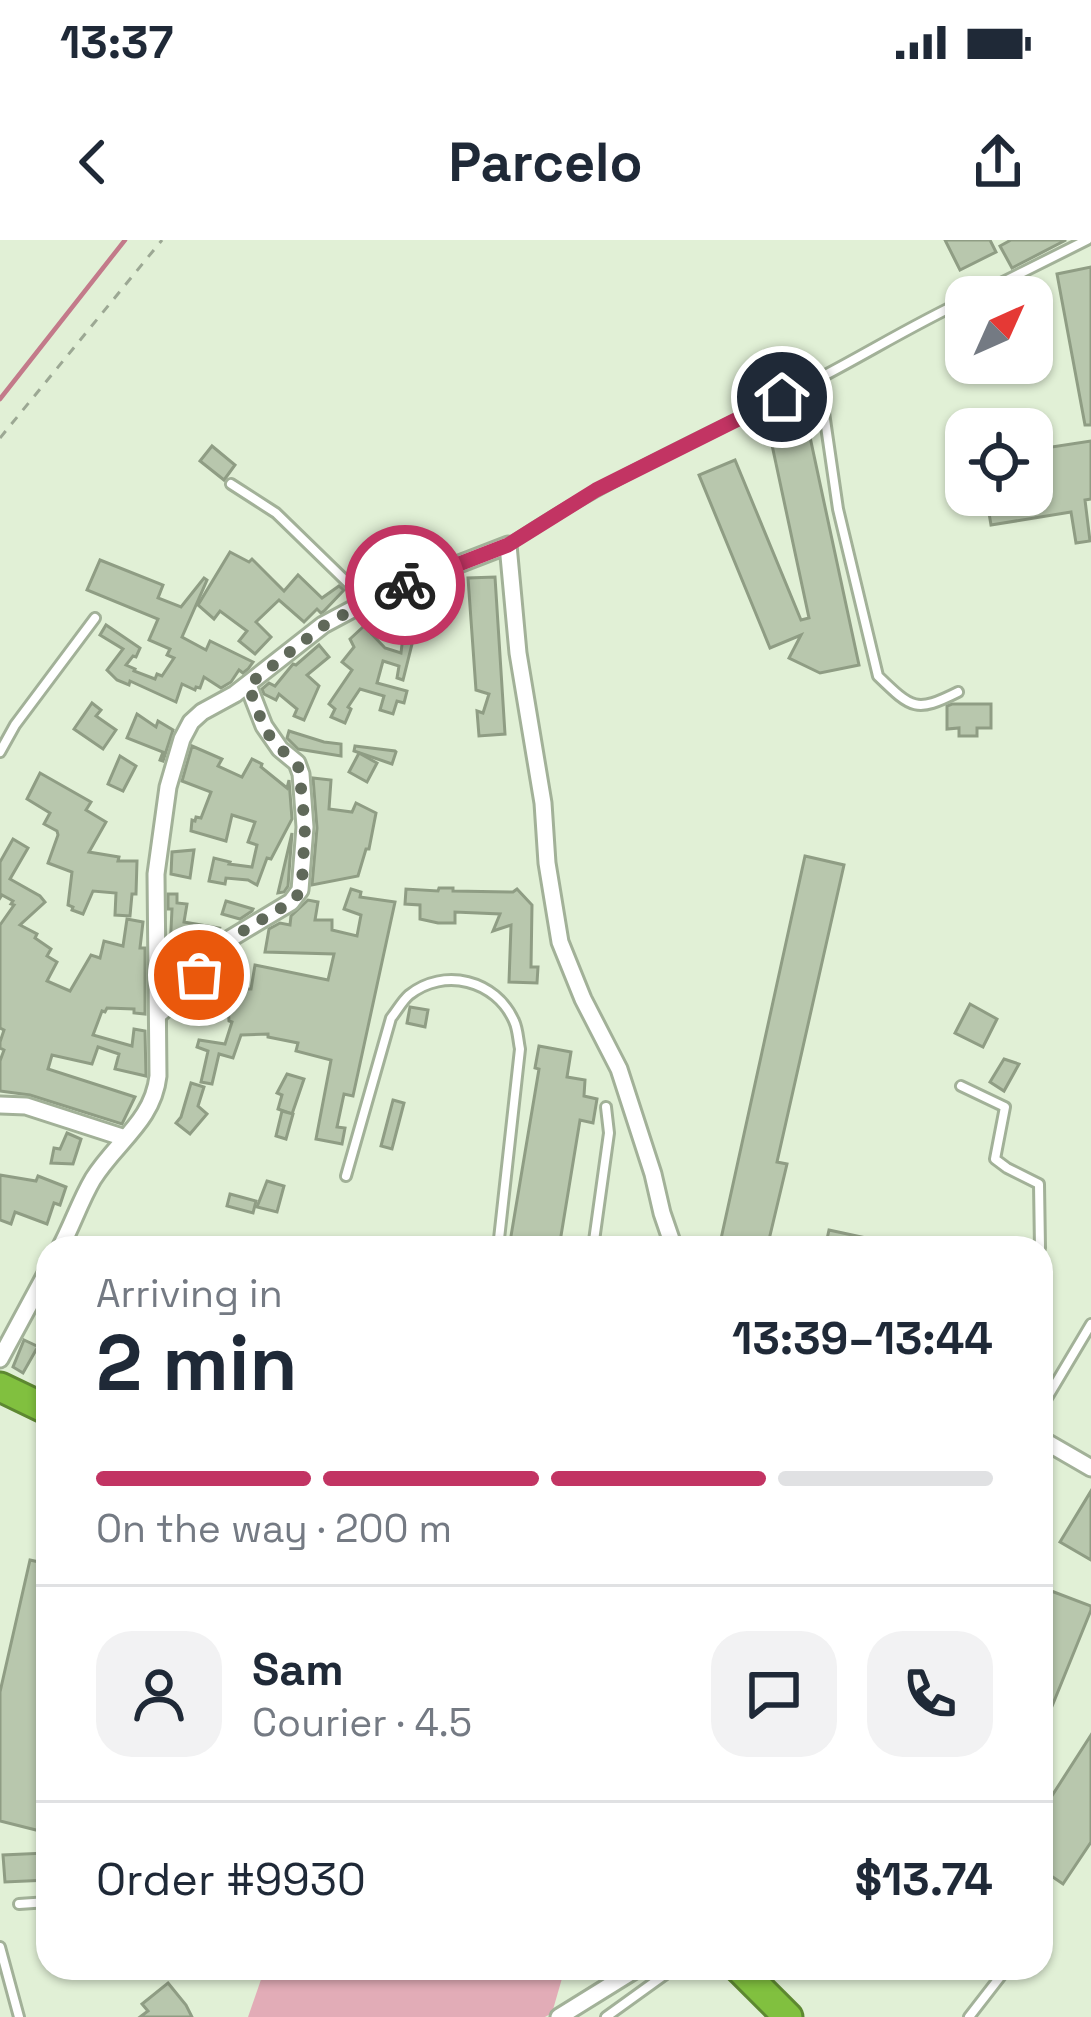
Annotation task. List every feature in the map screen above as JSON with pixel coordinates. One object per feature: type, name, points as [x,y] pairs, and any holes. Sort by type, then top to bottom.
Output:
[{"type":"highway","points":[[0,1387],[36,1404]]},
{"type":"highway","points":[[751,1980],[788,2017]]},
{"type":"street","points":[[66,1236],[95,1175],[156,1096],[156,874],[168,787],[191,722],[248,685],[323,626],[379,595],[508,545],[518,653],[560,942],[620,1069],[670,1236]]},
{"type":"street","points":[[158,1015],[192,985],[218,946],[291,902],[300,890],[305,827],[299,768],[264,727],[248,685]]},
{"type":"street","points":[[2,1111],[26,1106],[125,1138]]},
{"type":"street","points":[[0,1360],[36,1292]]},
{"type":"street","points":[[1053,1446],[1091,1468]]},
{"type":"street","points":[[559,2017],[619,1980]]},
{"type":"lane","points":[[1016,276],[1088,240]]},
{"type":"lane","points":[[508,545],[596,490],[945,310]]},
{"type":"lane","points":[[819,378],[838,509],[878,676],[917,706],[931,706],[958,692]]},
{"type":"lane","points":[[232,484],[276,514],[349,584],[379,595]]},
{"type":"lane","points":[[0,752],[15,724],[95,618]]},
{"type":"lane","points":[[346,1176],[391,1018],[407,997],[429,983],[455,979],[481,986],[509,1012],[520,1049],[499,1236]]},
{"type":"lane","points":[[961,1086],[1005,1107],[995,1159],[1039,1184],[1040,1236]]},
{"type":"lane","points":[[595,1236],[609,1133],[607,1107]]},
{"type":"lane","points":[[1053,1381],[1091,1324]]},
{"type":"lane","points":[[20,1904],[36,1903]]},
{"type":"lane","points":[[0,1947],[19,2017]]},
{"type":"lane","points":[[606,2017],[657,1980]]},
{"type":"lane","points":[[969,2017],[997,1980]]},
{"type":"path","points":[[0,438],[162,240]]},
{"type":"shaded area","points":[[261,1980],[562,1980],[552,2013],[545,2017],[248,2017]]},
{"type":"building","points":[[945,240],[990,240],[996,252],[960,270]]},
{"type":"building","points":[[1011,240],[1066,240],[1012,268],[1000,246]]},
{"type":"building","points":[[1091,267],[1091,425],[1085,425],[1057,274]]},
{"type":"building","points":[[801,413],[859,665],[820,673],[789,658],[801,635],[770,648],[699,475],[735,460],[801,620],[809,618],[772,445],[777,444],[765,421],[777,414],[779,418]]},
{"type":"building","points":[[1091,441],[1091,499],[1085,500],[1090,541],[1076,543],[1071,512],[1053,515],[1053,447]]},
{"type":"building","points":[[212,446],[235,465],[224,480],[200,461]]},
{"type":"building","points":[[990,516],[1046,516],[991,525]]},
{"type":"building","points":[[230,552],[249,562],[252,559],[284,591],[298,575],[322,598],[339,586],[344,590],[324,611],[317,609],[304,622],[279,600],[256,622],[271,637],[255,654],[239,641],[247,631],[220,611],[214,619],[198,605]]},
{"type":"building","points":[[100,560],[163,585],[158,598],[181,607],[207,580],[182,637],[206,650],[210,641],[253,662],[221,688],[204,677],[195,690],[182,684],[176,702],[130,681],[129,685],[117,680],[107,670],[123,649],[100,635],[106,625],[140,648],[126,665],[134,671],[155,679],[174,658],[167,655],[170,649],[149,640],[158,619],[87,590]]},
{"type":"building","points":[[495,577],[505,734],[479,736],[477,711],[483,713],[489,694],[476,690],[468,578]]},
{"type":"building","points":[[364,626],[385,648],[401,653],[404,627],[416,628],[403,680],[397,678],[399,666],[383,661],[377,683],[407,691],[404,703],[397,701],[393,714],[380,710],[384,696],[360,689],[348,707],[345,723],[331,717],[335,709],[329,704],[352,670],[342,662],[354,647],[350,639]]},
{"type":"building","points":[[319,645],[329,657],[307,675],[319,686],[304,720],[294,716],[297,709],[279,694],[276,700],[262,689],[269,683],[275,686],[293,664]]},
{"type":"building","points":[[92,703],[101,710],[96,716],[116,730],[103,749],[74,729]]},
{"type":"building","points":[[991,704],[991,728],[977,728],[977,736],[959,736],[959,728],[947,729],[947,706]]},
{"type":"building","points":[[137,714],[156,727],[158,721],[173,730],[163,761],[163,752],[127,738]]},
{"type":"building","points":[[289,731],[341,744],[341,756],[298,749],[287,738]]},
{"type":"building","points":[[192,746],[222,759],[218,766],[242,777],[252,759],[287,788],[289,780],[292,819],[271,859],[267,858],[257,885],[226,878],[225,884],[209,881],[214,858],[252,867],[257,845],[248,842],[255,822],[232,815],[226,841],[191,831],[192,820],[201,818],[211,792],[182,781]]},
{"type":"building","points":[[355,746],[396,752],[392,764],[354,751]]},
{"type":"building","points":[[359,753],[377,763],[367,782],[349,772]]},
{"type":"building","points":[[120,756],[136,766],[123,791],[108,784]]},
{"type":"building","points":[[40,773],[91,802],[86,810],[106,822],[89,852],[137,861],[130,916],[115,915],[116,893],[93,891],[83,914],[68,905],[72,872],[48,863],[57,831],[44,824],[50,813],[27,799]]},
{"type":"building","points":[[313,778],[331,780],[329,809],[352,812],[356,803],[376,813],[358,876],[312,885],[317,828]]},
{"type":"building","points":[[292,833],[288,886],[278,893]]},
{"type":"building","points":[[13,839],[28,848],[10,879],[45,902],[20,925],[51,949],[47,956],[57,962],[47,981],[70,991],[91,955],[100,958],[104,941],[123,946],[127,919],[143,922],[145,1014],[107,1008],[93,1035],[132,1046],[134,1029],[145,1031],[146,1076],[115,1069],[119,1054],[98,1047],[92,1064],[52,1055],[48,1069],[135,1097],[122,1124],[30,1095],[0,1091],[4,1030],[0,1028],[0,925],[14,905],[0,898],[0,862]]},
{"type":"building","points":[[194,850],[190,878],[171,874],[172,852]]},
{"type":"building","points":[[805,856],[844,865],[777,1162],[787,1164],[770,1236],[722,1236]]},
{"type":"building","points":[[351,889],[361,892],[360,897],[395,902],[353,1096],[344,1094],[337,1127],[345,1128],[342,1144],[316,1139],[331,1060],[296,1051],[298,1043],[268,1034],[241,1035],[233,1058],[219,1054],[212,1084],[201,1082],[208,1051],[197,1047],[199,1040],[225,1044],[232,1022],[228,1005],[235,1004],[235,989],[251,989],[255,965],[328,980],[334,954],[265,952],[269,929],[280,923],[290,925],[291,916],[308,900],[318,902],[315,920],[332,920],[332,930],[357,936],[361,915],[344,909]]},
{"type":"building","points":[[406,889],[517,889],[532,905],[531,967],[538,967],[537,983],[509,982],[511,925],[493,931],[500,914],[455,912],[455,923],[438,923],[420,919],[420,905],[405,904]]},
{"type":"building","points":[[168,894],[177,894],[177,903],[187,904],[184,922],[219,928],[205,945],[198,943],[197,956],[187,971],[169,970],[172,909],[168,909]]},
{"type":"building","points":[[226,901],[253,909],[240,919],[222,914]]},
{"type":"building","points":[[970,1004],[997,1019],[983,1047],[955,1033]]},
{"type":"building","points":[[410,1007],[428,1010],[425,1027],[407,1023]]},
{"type":"building","points":[[539,1046],[571,1052],[567,1077],[585,1080],[584,1096],[597,1099],[593,1123],[580,1120],[561,1236],[511,1236],[539,1069],[535,1068]]},
{"type":"building","points":[[1004,1059],[1019,1064],[1004,1091],[990,1082]]},
{"type":"building","points":[[287,1074],[304,1079],[292,1114],[278,1109],[282,1095],[277,1093]]},
{"type":"building","points":[[191,1083],[204,1087],[198,1106],[207,1114],[190,1134],[176,1123]]},
{"type":"building","points":[[393,1100],[404,1103],[392,1149],[381,1146]]},
{"type":"building","points":[[282,1111],[293,1114],[286,1139],[276,1136]]},
{"type":"building","points":[[67,1133],[81,1139],[73,1164],[51,1163],[54,1148],[60,1149]]},
{"type":"building","points":[[0,1175],[36,1181],[38,1176],[66,1187],[47,1224],[15,1212],[11,1224],[0,1220]]},
{"type":"building","points":[[267,1181],[284,1186],[277,1212],[257,1207]]},
{"type":"building","points":[[230,1194],[256,1201],[253,1213],[227,1206]]},
{"type":"building","points":[[24,1340],[36,1350],[23,1373],[13,1367]]},
{"type":"building","points":[[1091,1491],[1091,1560],[1060,1542]]},
{"type":"building","points":[[30,1560],[36,1561],[36,1830],[0,1821],[0,1692]]},
{"type":"building","points":[[1053,1592],[1091,1606],[1053,1704]]},
{"type":"building","points":[[1091,1735],[1091,1842],[1063,1884],[1053,1877],[1053,1794]]},
{"type":"building","points":[[36,1853],[36,1881],[5,1882],[3,1855]]},
{"type":"building","points":[[168,1983],[192,2017],[140,2017],[148,2011],[142,2004]]},
{"type":"waterway","points":[[0,399],[125,240]]},
{"type":"way so far","points":[[199,975],[223,941],[296,899],[302,882],[301,774],[293,758],[264,727],[248,685],[323,626],[405,585]]},
{"type":"route","points":[[405,585],[508,545],[596,490],[782,397]]}]
